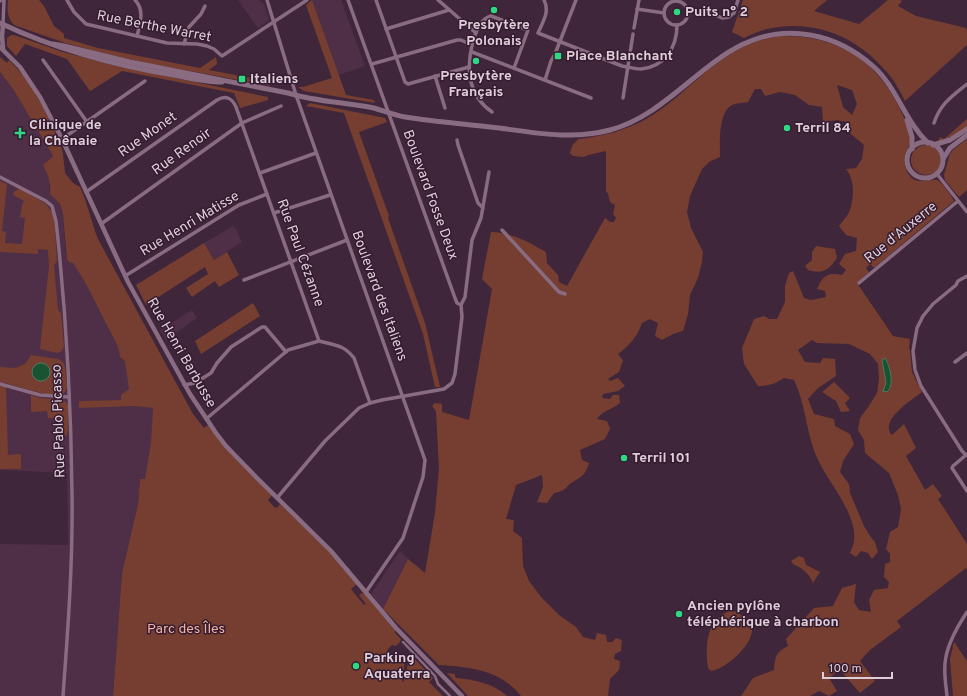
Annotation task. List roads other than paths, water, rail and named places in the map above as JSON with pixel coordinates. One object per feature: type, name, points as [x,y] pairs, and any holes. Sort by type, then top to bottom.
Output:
[{"type":"main road","points":[[2,24],[12,30],[53,44],[130,62],[307,98],[348,104],[403,116],[448,123],[545,134],[574,135],[592,134],[620,127],[650,112],[666,102],[719,57],[747,42],[769,35],[796,33],[816,36],[837,42],[857,54],[875,68],[890,86],[905,114],[919,134],[928,143],[933,145],[941,152],[943,160],[942,168],[937,174],[926,178],[919,177],[913,173],[908,163],[912,149],[912,137],[905,114]]},
{"type":"main road","points":[[933,145],[950,140],[967,129]]},
{"type":"main road","points":[[943,160],[950,148],[967,135]]},
{"type":"main road","points":[[912,149],[919,144],[928,143]]},
{"type":"street","points":[[2,24],[4,0]]},
{"type":"street","name":"Rue Berthe Warret","points":[[67,0],[74,12],[86,24],[167,42],[207,46],[214,49],[222,56],[273,22]]},
{"type":"street","points":[[135,0],[141,10],[137,36]]},
{"type":"street","name":"Boulevard des Italiens","points":[[267,0],[296,95],[330,195],[424,454],[424,471],[403,538],[366,592]]},
{"type":"street","points":[[273,22],[307,0]]},
{"type":"street","name":"Boulevard Fosse Deux","points":[[348,0],[455,298],[457,303],[461,305],[462,317],[455,374],[449,386],[438,391],[403,397]]},
{"type":"street","points":[[376,0],[405,82],[408,84],[469,67]]},
{"type":"street","points":[[438,0],[476,33]]},
{"type":"street","points":[[544,0],[547,10],[538,33],[628,67],[642,69],[654,66],[663,60],[675,45],[678,25]]},
{"type":"street","points":[[545,80],[551,61],[576,0]]},
{"type":"street","points":[[634,28],[639,0]]},
{"type":"street","points":[[675,0],[683,3],[688,10],[686,21],[678,25],[672,25],[667,21],[664,12],[667,5],[675,0]]},
{"type":"street","points":[[688,10],[704,10],[722,18],[729,17],[734,12],[738,0]]},
{"type":"street","points":[[184,44],[189,27],[201,14],[205,6]]},
{"type":"street","points":[[637,9],[664,12]]},
{"type":"street","points":[[386,29],[449,10]]},
{"type":"street","points":[[492,112],[485,107],[474,89],[470,80],[469,67],[472,45],[476,33],[483,21],[490,16],[528,30],[514,68]]},
{"type":"street","name":"Rue Henri Barbusse","points":[[2,24],[2,48],[20,67],[35,87],[62,139],[125,276],[184,385],[206,419],[226,446],[331,551],[396,628],[462,696]]},
{"type":"street","points":[[624,98],[633,34]]},
{"type":"street","points":[[372,64],[457,40],[462,40],[472,45]]},
{"type":"street","points":[[472,52],[591,98]]},
{"type":"street","points":[[43,60],[87,122]]},
{"type":"street","points":[[435,76],[445,108]]},
{"type":"street","points":[[62,139],[146,81]]},
{"type":"street","points":[[934,123],[937,112],[947,100],[967,84]]},
{"type":"street","name":"Rue Paul Cézanne","points":[[222,97],[229,98],[234,102],[292,261],[319,341]]},
{"type":"street","name":"Rue Monet","points":[[86,192],[222,97]]},
{"type":"street","name":"Rue Renoir","points":[[101,224],[242,123],[281,106]]},
{"type":"street","points":[[457,140],[478,203],[483,208]]},
{"type":"street","points":[[260,173],[316,154]]},
{"type":"street","points":[[461,305],[465,297],[472,240],[481,220],[489,172]]},
{"type":"street","points":[[937,174],[967,212]]},
{"type":"street","name":"Rue Pablo Picasso","points":[[0,177],[46,201],[52,206],[55,214],[65,327],[72,494],[72,548],[62,696]]},
{"type":"street","name":"Rue Henri Matisse","points":[[125,276],[239,205],[267,194]]},
{"type":"street","points":[[274,213],[330,195]]},
{"type":"street","name":"Rue d'Auxerre","points":[[859,283],[958,200]]},
{"type":"street","points":[[502,230],[559,292],[565,294]]},
{"type":"street","points":[[244,280],[347,240]]},
{"type":"street","points":[[967,276],[933,304],[923,316],[917,328],[913,344],[915,370],[921,386],[966,455],[952,468],[967,491]]},
{"type":"street","points":[[184,385],[195,383],[211,373],[217,363],[231,347],[262,327],[266,327],[286,352]]},
{"type":"street","points":[[206,419],[288,350],[319,341],[346,348],[354,358],[370,403]]},
{"type":"street","points":[[955,362],[967,353]]},
{"type":"street","points":[[0,384],[40,395],[69,397]]},
{"type":"street","points":[[277,498],[325,441],[359,408],[370,403],[403,397]]},
{"type":"street","points":[[947,696],[945,671],[946,657],[952,639],[967,612]]},
{"type":"street","points":[[403,642],[435,676],[438,684],[450,696]]},
{"type":"place","name":"Presbytère Polonais","points":[[494,10]]},
{"type":"place","name":"Puits n° 2","points":[[677,12]]},
{"type":"place","name":"Place Blanchant","points":[[558,56]]},
{"type":"place","name":"Presbytère Français","points":[[476,61]]},
{"type":"place","name":"Italiens","points":[[242,79]]},
{"type":"place","name":"Terril 84","points":[[787,128]]},
{"type":"place","name":"Clinique de la Chênaie","points":[[20,133]]},
{"type":"place","name":"Terril 101","points":[[624,458]]},
{"type":"place","name":"Ancien pylône téléphérique à charbon","points":[[679,614]]},
{"type":"place","name":"Parking Aquaterra","points":[[356,666]]},
{"type":"park label","name":"Parc des Îles","points":[[186,629]]}]
